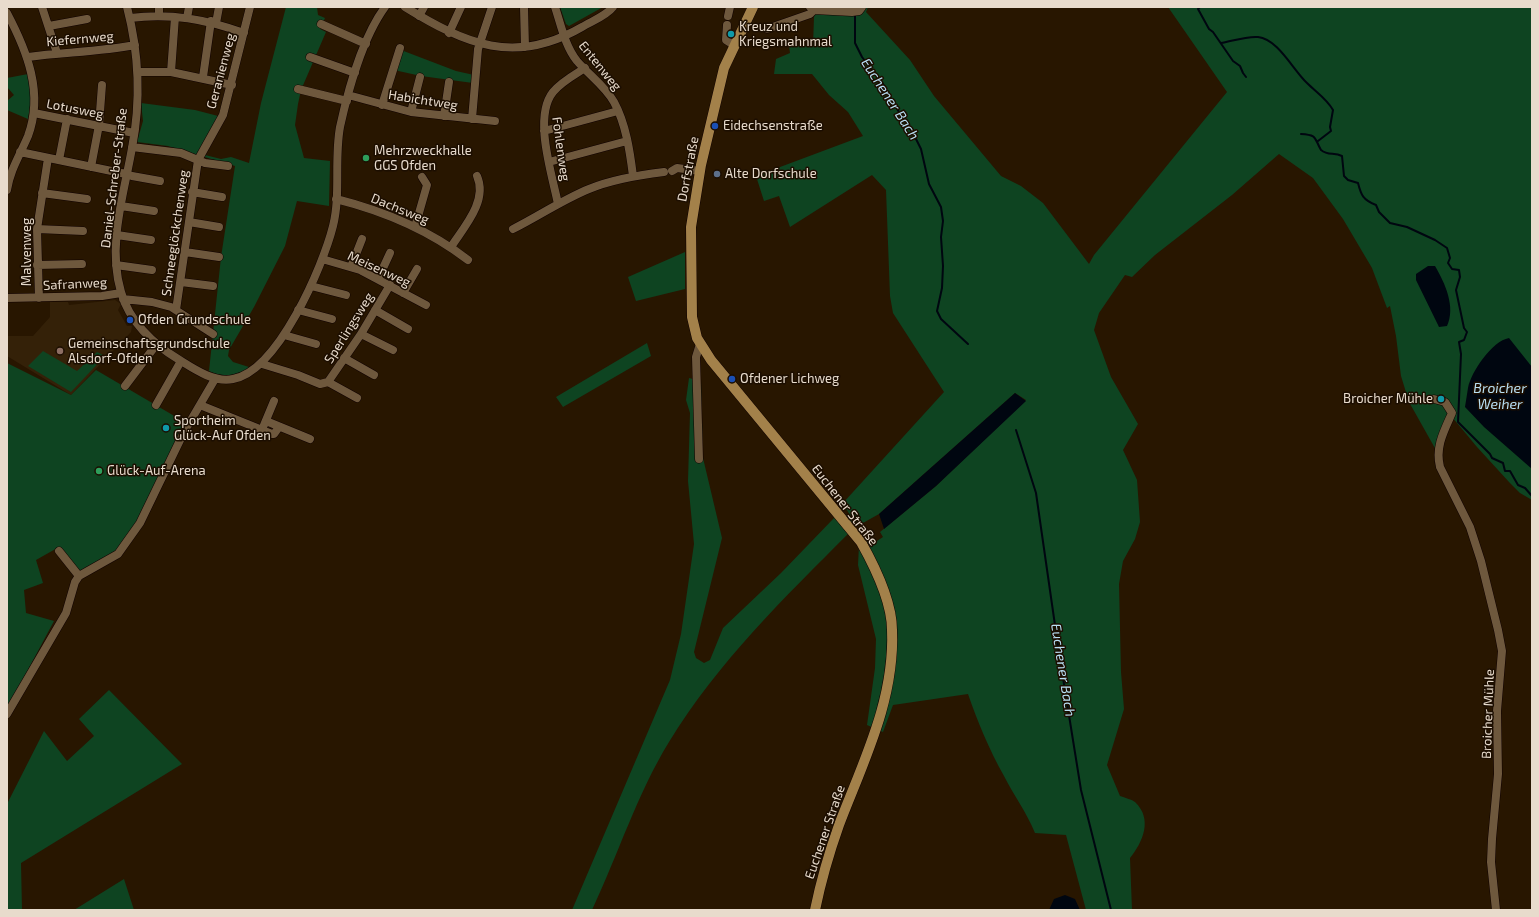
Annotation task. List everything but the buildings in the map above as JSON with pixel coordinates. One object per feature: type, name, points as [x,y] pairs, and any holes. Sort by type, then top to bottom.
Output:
[{"type":"main road","name":"Dorfstraße","points":[[718,369],[700,344],[692,317],[690,257],[691,227],[700,171],[724,68],[753,7]]},
{"type":"main road","name":"Euchener Straße","points":[[718,369],[861,542],[876,569],[885,598],[892,629],[891,667],[881,716],[839,826],[821,880],[815,910]]},
{"type":"street","points":[[42,7],[57,53]]},
{"type":"street","name":"Daniel-Schreber-Straße","points":[[127,7],[135,45],[138,72],[134,133],[116,235],[116,265],[122,296],[140,327],[156,345],[181,361],[215,379]]},
{"type":"street","points":[[188,18],[189,7]]},
{"type":"street","points":[[202,78],[213,22],[219,7]]},
{"type":"street","name":"Geranienweg","points":[[198,160],[223,115],[232,85],[250,7]]},
{"type":"street","points":[[7,714],[66,613],[79,576],[118,554],[140,523],[184,432],[215,379],[234,379],[244,376],[262,364],[284,335],[311,286],[333,227],[340,131],[348,98],[355,73],[366,44],[385,7]]},
{"type":"street","points":[[404,7],[449,33],[481,44],[499,48],[525,47],[545,43],[575,31],[613,7]]},
{"type":"street","points":[[419,16],[424,7]]},
{"type":"street","points":[[449,33],[461,7]]},
{"type":"street","points":[[472,119],[478,49],[481,44],[492,7]]},
{"type":"street","points":[[524,7],[525,47]]},
{"type":"street","name":"Entenweg","points":[[555,7],[564,36],[577,60],[601,85],[618,110],[627,141],[633,176]]},
{"type":"street","points":[[728,16],[730,7]]},
{"type":"street","points":[[767,29],[810,14],[812,8],[857,10]]},
{"type":"street","points":[[130,18],[159,11],[175,17],[213,22],[244,33]]},
{"type":"street","points":[[7,13],[21,39],[28,57],[33,79],[35,99],[34,113],[30,129],[13,165],[7,190]]},
{"type":"street","points":[[171,72],[175,17]]},
{"type":"street","points":[[49,26],[87,19]]},
{"type":"street","points":[[321,24],[366,44]]},
{"type":"street","points":[[727,25],[726,40],[734,45]]},
{"type":"street","name":"Kiefernweg","points":[[28,57],[57,53],[112,50],[135,45]]},
{"type":"street","points":[[382,105],[400,48]]},
{"type":"street","points":[[310,57],[355,73]]},
{"type":"street","name":"Fohlenweg","points":[[558,204],[549,162],[544,131],[543,112],[552,93],[559,86],[585,68]]},
{"type":"street","points":[[138,72],[171,72],[232,85]]},
{"type":"street","points":[[411,112],[420,77]]},
{"type":"street","points":[[444,116],[449,82]]},
{"type":"street","points":[[91,167],[100,125],[102,85]]},
{"type":"street","name":"Habichtweg","points":[[298,89],[411,112],[495,121]]},
{"type":"street","name":"Entenweg","points":[[544,131],[618,110]]},
{"type":"street","name":"Lotusweg","points":[[34,113],[134,133]]},
{"type":"street","points":[[59,160],[67,120]]},
{"type":"street","points":[[549,162],[627,141]]},
{"type":"street","points":[[132,147],[181,153],[198,160],[228,166]]},
{"type":"street","points":[[20,152],[160,181]]},
{"type":"street","name":"Malvenweg","points":[[39,298],[37,229],[48,158]]},
{"type":"street","name":"Schneeglöckchenweg","points":[[176,310],[192,192],[198,160]]},
{"type":"street","points":[[513,229],[590,188],[633,176],[668,171],[677,168],[700,171]]},
{"type":"street","points":[[451,248],[478,201],[481,184],[477,176]]},
{"type":"street","points":[[415,227],[427,184],[422,177]]},
{"type":"street","points":[[192,192],[222,196]]},
{"type":"street","points":[[42,193],[87,199]]},
{"type":"street","name":"Dachsweg","points":[[336,199],[384,214],[415,227],[451,248],[468,260]]},
{"type":"street","points":[[121,206],[154,211]]},
{"type":"street","points":[[189,222],[219,227]]},
{"type":"street","points":[[37,229],[83,231]]},
{"type":"street","points":[[116,235],[151,240]]},
{"type":"street","points":[[352,267],[362,239]]},
{"type":"street","points":[[185,252],[218,257]]},
{"type":"street","points":[[378,279],[390,253]]},
{"type":"street","name":"Meisenweg","points":[[322,259],[352,267],[390,285],[426,305]]},
{"type":"street","points":[[37,265],[82,264]]},
{"type":"street","points":[[116,265],[152,270]]},
{"type":"street","points":[[403,292],[417,269]]},
{"type":"street","points":[[181,282],[213,286]]},
{"type":"street","name":"Sperlingsweg","points":[[328,382],[361,334],[390,285]]},
{"type":"street","points":[[311,286],[346,295]]},
{"type":"street","name":"Safranweg","points":[[7,297],[39,298],[122,296],[152,302],[176,310],[213,334]]},
{"type":"street","points":[[298,310],[332,319]]},
{"type":"street","points":[[376,310],[408,328]]},
{"type":"street","points":[[361,334],[392,350]]},
{"type":"street","points":[[284,335],[316,344]]},
{"type":"street","name":"Dorfstraße","points":[[699,459],[696,357],[700,344]]},
{"type":"street","points":[[125,386],[156,345]]},
{"type":"street","points":[[344,358],[374,375]]},
{"type":"street","points":[[156,405],[181,361]]},
{"type":"street","points":[[262,364],[298,375],[320,384],[328,382],[357,398]]},
{"type":"street","name":"Broicher Mühle","points":[[1434,399],[1445,402],[1452,413],[1442,433],[1438,460],[1440,467],[1470,527],[1481,562],[1502,651],[1497,711],[1498,774],[1491,862],[1496,910]]},
{"type":"street","points":[[262,430],[274,401]]},
{"type":"street","points":[[200,405],[274,434],[279,426]]},
{"type":"street","points":[[266,421],[310,439]]},
{"type":"street","points":[[58,551],[79,576]]},
{"type":"shaded area","name":"Gemeinschaftsgrundschule Alsdorf-Ofden","points":[[115,300],[121,304],[118,310],[127,326],[132,326],[131,332],[71,395],[7,356],[7,336],[33,336],[50,317],[50,302],[68,302],[69,305]]},
{"type":"green space","points":[[286,7],[317,7],[318,15],[325,18],[320,29],[326,32],[301,90],[295,125],[304,158],[330,161],[329,206],[297,201],[285,246],[254,307],[229,350],[228,356],[233,362],[249,367],[235,374],[219,375],[209,371],[221,257],[235,166],[168,146],[137,142],[143,121],[141,103],[195,110],[222,117],[201,154],[221,159],[231,157],[249,163],[261,103]]},
{"type":"green space","points":[[560,7],[603,7],[569,26],[566,24]]},
{"type":"green space","points":[[818,7],[868,7],[866,12],[910,60],[934,96],[1001,176],[1021,186],[1043,203],[1089,264],[1094,255],[1227,92],[1168,7],[1532,7],[1532,500],[1520,493],[1509,482],[1452,417],[1436,450],[1409,402],[1401,376],[1396,336],[1390,306],[1387,308],[1372,268],[1343,219],[1313,178],[1279,154],[1232,195],[1155,255],[1132,277],[1125,275],[1099,313],[1094,330],[1111,377],[1138,424],[1123,450],[1137,480],[1140,522],[1135,539],[1123,561],[1119,584],[1121,672],[1124,709],[1107,765],[1120,796],[1135,802],[1144,816],[1145,823],[1142,838],[1135,852],[1130,858],[1132,910],[1086,910],[1066,835],[1035,833],[993,756],[968,694],[893,705],[883,732],[867,725],[875,668],[876,639],[858,565],[859,545],[868,541],[871,545],[883,537],[880,532],[936,486],[1026,400],[1015,393],[879,514],[854,528],[848,519],[851,517],[843,503],[944,392],[893,313],[890,296],[886,190],[872,175],[790,227],[779,196],[764,201],[756,176],[863,136],[848,112],[829,95],[812,74],[774,74],[776,59],[790,53],[789,46],[813,46],[814,17]]},
{"type":"green space","points":[[401,50],[456,71],[474,75],[473,83],[421,76],[394,70]]},
{"type":"green space","points":[[28,74],[31,99],[28,119],[7,110],[7,101],[14,95],[7,87],[7,78]]},
{"type":"green space","points":[[685,252],[685,289],[636,301],[628,277]]},
{"type":"green space","points":[[647,343],[651,356],[563,407],[556,397]]},
{"type":"green space","points":[[43,351],[77,371],[97,352],[105,356],[71,392],[28,366]]},
{"type":"green space","points":[[7,363],[71,395],[96,370],[188,424],[128,538],[115,551],[80,573],[59,547],[36,560],[43,583],[24,590],[26,613],[54,621],[7,709]]},
{"type":"green space","points":[[689,378],[701,381],[703,458],[722,538],[694,652],[696,658],[704,663],[710,660],[723,628],[781,573],[835,517],[850,532],[753,632],[730,658],[688,713],[669,742],[647,782],[592,910],[572,910],[670,680],[681,634],[694,544],[688,481],[690,413],[686,400]]},
{"type":"green space","points":[[109,690],[182,764],[21,863],[22,910],[7,910],[7,804],[44,731],[67,761],[94,736],[79,719]]},
{"type":"green space","points":[[124,879],[134,910],[74,910]]},
{"type":"water","points":[[1428,266],[1435,266],[1446,287],[1450,303],[1447,326],[1439,327],[1416,280],[1416,274]]},
{"type":"water","name":"Broicher Weiher","points":[[1509,338],[1532,367],[1532,469],[1484,427],[1465,407],[1470,381],[1483,358],[1502,340]]},
{"type":"water","points":[[1015,393],[1026,401],[936,486],[884,529],[879,514]]},
{"type":"water","points":[[1065,895],[1075,899],[1080,910],[1049,910],[1054,899]]},
{"type":"waterway","points":[[1200,7],[1198,9],[1209,29],[1213,32],[1233,61],[1240,66],[1246,77]]},
{"type":"waterway","name":"Euchener Bach","points":[[855,14],[855,43],[862,57],[883,84],[893,103],[913,133],[921,149],[929,184],[941,207],[943,221],[941,237],[943,266],[942,288],[937,311],[941,319],[968,344]]},
{"type":"waterway","points":[[1221,43],[1244,38],[1258,37],[1265,39],[1279,49],[1302,77],[1325,99],[1333,110],[1330,127],[1331,131],[1318,141]]},
{"type":"waterway","points":[[1301,134],[1313,136],[1321,150],[1324,152],[1342,156],[1344,176],[1348,180],[1358,183],[1363,197],[1376,205],[1379,212],[1390,223],[1407,227],[1435,240],[1447,248],[1450,258],[1448,263],[1452,269],[1459,270],[1460,277],[1456,290],[1464,328],[1467,332],[1464,340],[1459,342],[1461,354],[1458,422],[1490,454],[1492,458],[1503,463],[1505,471],[1510,471],[1518,485],[1525,488],[1532,496]]},
{"type":"waterway","name":"Euchener Bach","points":[[1016,430],[1036,493],[1059,653],[1081,790],[1111,910]]},
{"type":"place","name":"Kreuz und Kriegsmahnmal","points":[[731,34]]},
{"type":"place","name":"Eidechsenstraße","points":[[715,126]]},
{"type":"place","name":"Mehrzweckhalle GGS Ofden","points":[[366,158]]},
{"type":"place","name":"Alte Dorfschule","points":[[717,174]]},
{"type":"place","name":"Ofden Grundschule","points":[[130,320]]},
{"type":"place","name":"Gemeinschaftsgrundschule Alsdorf-Ofden","points":[[60,351]]},
{"type":"place","name":"Ofdener Lichweg","points":[[732,379]]},
{"type":"place","name":"Broicher Mühle","points":[[1441,399]]},
{"type":"place","name":"Sportheim Glück-Auf Ofden","points":[[166,428]]},
{"type":"place","name":"Glück-Auf-Arena","points":[[99,471]]}]
